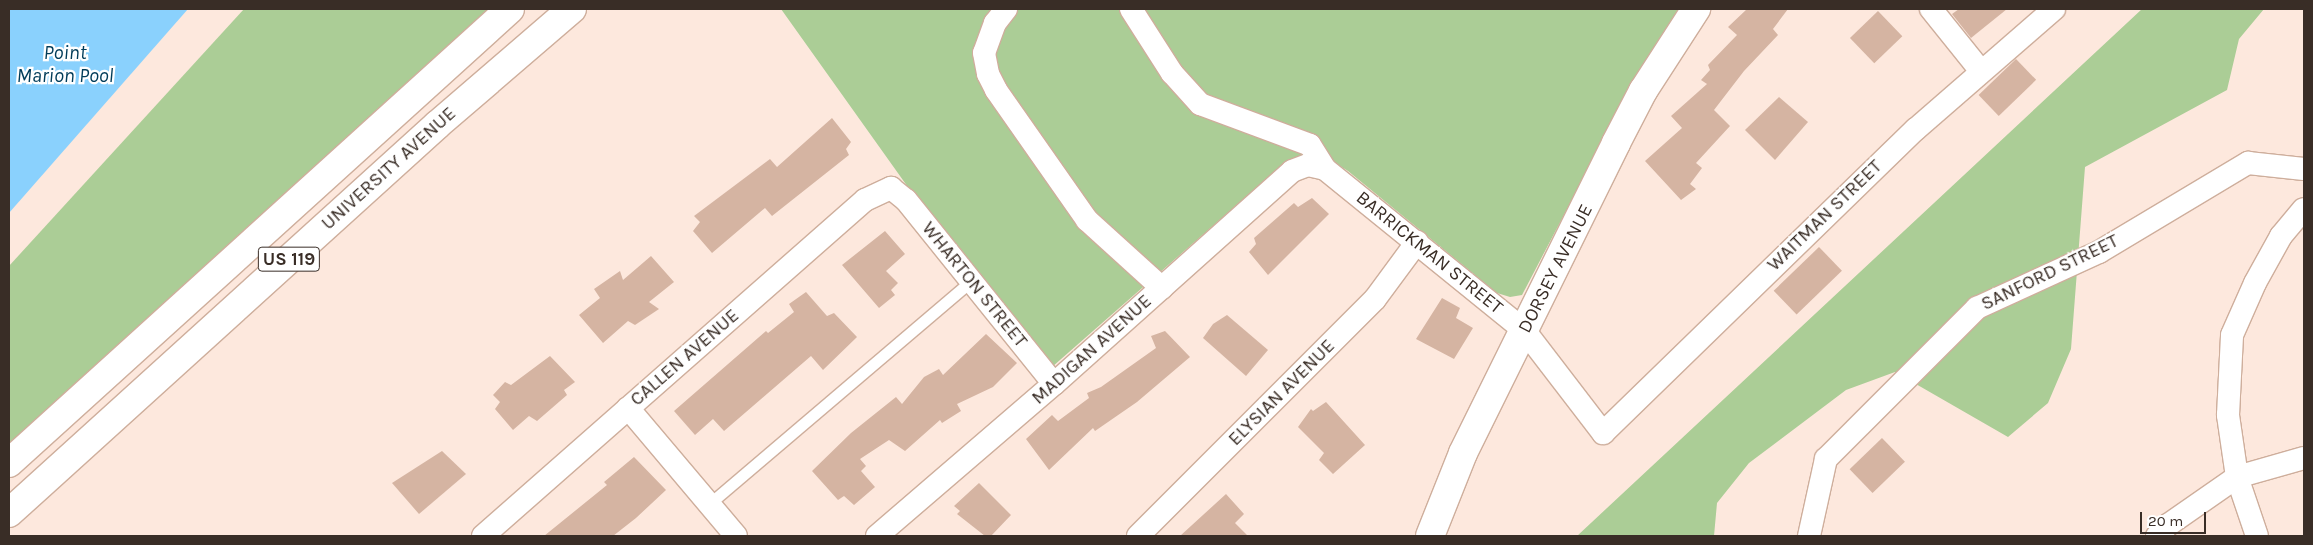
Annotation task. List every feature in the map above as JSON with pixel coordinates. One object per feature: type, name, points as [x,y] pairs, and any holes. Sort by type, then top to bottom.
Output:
[{"type":"main road","name":"UNIVERSITY AVENUE","points":[[9,463],[510,9]]},
{"type":"main road","name":"UNIVERSITY AVENUE","points":[[9,513],[437,125],[572,9]]},
{"type":"main road","name":"DORSEY AVENUE","points":[[1430,536],[1463,453],[1643,91],[1696,9]]},
{"type":"street","points":[[1006,9],[995,22],[984,53],[988,74],[996,90],[1086,220],[1162,288]]},
{"type":"street","name":"BARRICKMAN STREET","points":[[1131,9],[1176,78],[1200,104],[1310,145],[1317,167],[1417,242],[1524,330],[1604,433]]},
{"type":"street","points":[[1931,9],[1980,70]]},
{"type":"street","name":"WAITMAN STREET","points":[[1604,433],[1734,303],[1980,70],[2054,9]]},
{"type":"street","name":"SANFORD STREET","points":[[1809,536],[1826,459],[1977,308],[2099,252],[2248,163],[2304,169]]},
{"type":"street","name":"MADIGAN AVENUE","points":[[877,536],[1054,384],[1292,171],[1317,167]]},
{"type":"street","name":"WHARTON STREET","points":[[891,188],[906,200],[1054,384]]},
{"type":"street","name":"CALLEN AVENUE","points":[[483,536],[865,200],[891,188]]},
{"type":"street","points":[[2257,536],[2237,476],[2228,415],[2232,335],[2255,284],[2277,244],[2304,209]]},
{"type":"street","name":"ELYSIAN AVENUE","points":[[1138,536],[1375,299],[1417,242]]},
{"type":"street","points":[[628,408],[736,536]]},
{"type":"street","points":[[2157,536],[2168,525],[2237,476],[2304,458]]},
{"type":"lane","points":[[709,504],[971,281]]},
{"type":"green space","points":[[244,9],[515,9],[9,463],[9,266]]},
{"type":"green space","points":[[781,9],[1682,9],[1600,146],[1522,295],[1510,297],[1497,293],[1348,171],[1329,159],[1308,154],[1292,159],[1272,174],[1052,367],[910,190]]},
{"type":"green space","points":[[2142,9],[2264,9],[2239,39],[2227,90],[2085,167],[2071,349],[2048,403],[2008,437],[1895,372],[1846,390],[1749,463],[1717,503],[1714,536],[1577,536]]},
{"type":"water","name":"Point Marion Pool","points":[[9,9],[188,9],[9,213]]},
{"type":"building","points":[[1747,9],[1788,9],[1773,29],[1778,35],[1744,71],[1714,110],[1730,126],[1696,163],[1702,168],[1690,184],[1696,189],[1681,200],[1645,161],[1682,128],[1671,116],[1707,84],[1701,80],[1710,70],[1708,65],[1737,35],[1728,27]]},
{"type":"building","points":[[1959,9],[2007,9],[1971,38],[1952,14]]},
{"type":"building","points":[[1878,11],[1902,36],[1874,63],[1850,38]]},
{"type":"building","points":[[2016,59],[2036,80],[1999,116],[1979,95]]},
{"type":"building","points":[[1779,97],[1808,122],[1775,160],[1745,130]]},
{"type":"building","points":[[832,118],[851,142],[846,149],[849,155],[772,216],[765,208],[712,253],[693,231],[700,222],[694,216],[770,159],[777,167]]},
{"type":"building","points":[[1312,198],[1329,214],[1268,275],[1249,252],[1256,244],[1254,238],[1294,203],[1298,207]]},
{"type":"building","points":[[885,231],[905,254],[886,271],[898,283],[891,290],[895,295],[879,308],[842,265]]},
{"type":"building","points":[[1819,247],[1842,271],[1797,315],[1774,291]]},
{"type":"building","points":[[651,256],[674,282],[649,302],[659,309],[635,325],[628,321],[603,343],[579,315],[600,298],[594,289],[620,271],[623,280]]},
{"type":"building","points":[[806,292],[827,316],[834,313],[857,337],[823,370],[811,356],[724,431],[713,419],[695,435],[674,411],[766,331],[768,333],[794,312],[789,304]]},
{"type":"building","points":[[1442,298],[1460,308],[1456,318],[1473,328],[1454,359],[1416,339]]},
{"type":"building","points":[[1227,315],[1268,350],[1246,376],[1203,338],[1213,324]]},
{"type":"building","points":[[1165,331],[1190,357],[1137,402],[1095,431],[1093,428],[1049,470],[1026,439],[1052,415],[1058,421],[1089,398],[1087,393],[1101,387],[1156,348],[1151,336]]},
{"type":"building","points":[[986,334],[1017,363],[993,387],[957,404],[961,411],[942,423],[940,420],[905,451],[889,440],[860,459],[866,466],[861,471],[875,487],[854,505],[844,496],[838,500],[812,471],[851,433],[896,397],[902,404],[924,377],[939,369],[943,375]]},
{"type":"building","points":[[550,356],[575,382],[564,390],[567,395],[537,421],[529,416],[513,430],[495,409],[500,402],[493,395],[505,382],[511,385]]},
{"type":"building","points":[[1326,402],[1365,445],[1333,474],[1319,460],[1324,453],[1298,427],[1311,409],[1313,411]]},
{"type":"building","points":[[1882,438],[1905,462],[1873,493],[1850,469]]},
{"type":"building","points":[[442,451],[466,474],[419,514],[392,483]]},
{"type":"building","points":[[634,457],[666,490],[636,518],[613,536],[544,536],[607,485],[604,482]]},
{"type":"building","points":[[979,483],[1011,515],[991,536],[985,536],[957,514],[960,511],[954,506]]},
{"type":"building","points":[[1226,494],[1244,514],[1235,523],[1248,536],[1180,536]]}]
